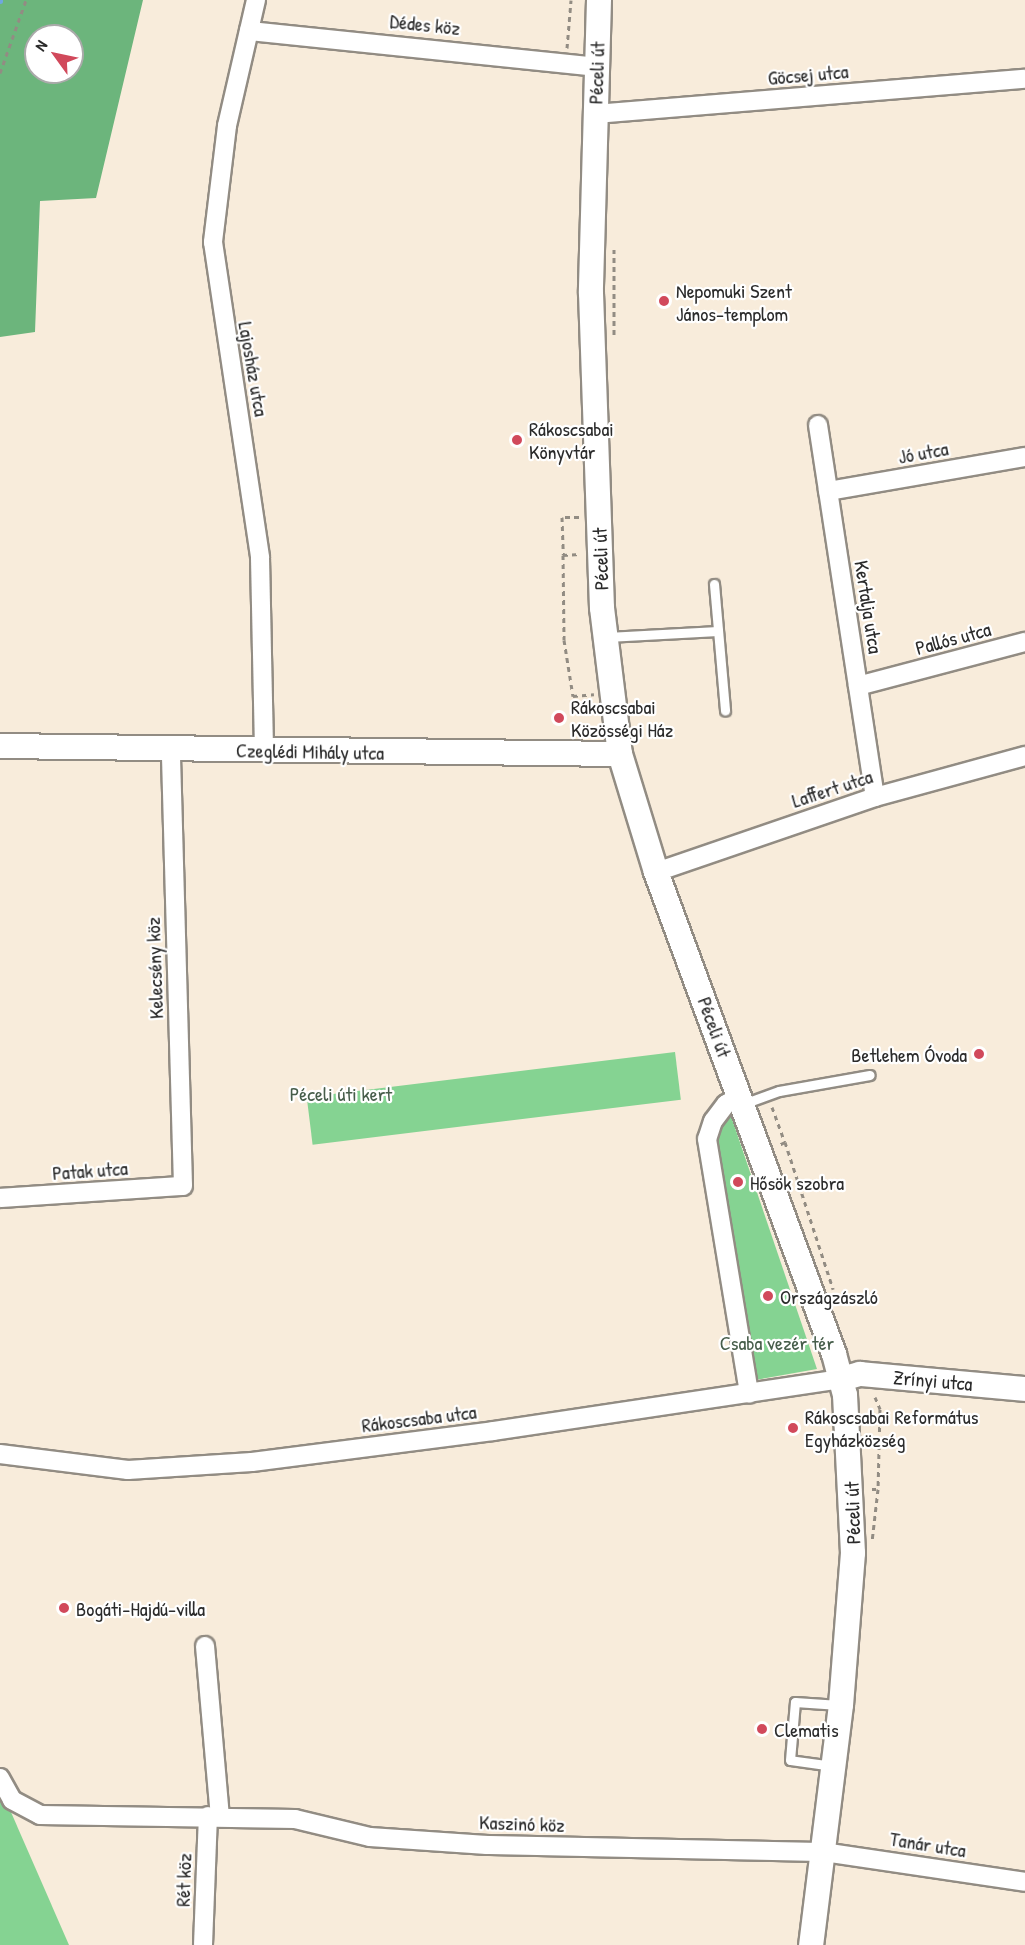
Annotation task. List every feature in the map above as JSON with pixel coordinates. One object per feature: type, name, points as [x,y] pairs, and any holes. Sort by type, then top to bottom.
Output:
[{"type":"main road","name":"Péceli út","points":[[599,0],[594,114],[591,293],[605,637],[620,754],[656,872],[748,1102],[842,1379],[851,1463],[853,1553],[841,1705],[810,1945]]},
{"type":"main road","name":"Czeglédi Mihály utca","points":[[0,746],[620,754]]},
{"type":"main road","name":"Zrínyi utca","points":[[842,1379],[860,1374],[1025,1389]]},
{"type":"street","name":"Lajosház utca","points":[[256,0],[227,126],[213,242],[260,558],[264,750]]},
{"type":"street","name":"Dédes köz","points":[[249,31],[596,67]]},
{"type":"street","name":"Göcsej utca","points":[[594,114],[1025,79]]},
{"type":"street","name":"Kertalja utca","points":[[818,425],[874,797]]},
{"type":"street","name":"Jó utca","points":[[828,491],[1025,457]]},
{"type":"street","name":"Pallós utca","points":[[858,686],[1025,642]]},
{"type":"street","name":"Kelecsény köz","points":[[171,748],[183,1186]]},
{"type":"street","name":"Laffert utca","points":[[656,872],[874,797],[1025,756]]},
{"type":"street","points":[[748,1102],[726,1104],[713,1121],[706,1139],[750,1394]]},
{"type":"street","name":"Patak utca","points":[[0,1198],[183,1186]]},
{"type":"street","name":"Rákoscsaba utca","points":[[0,1454],[128,1470],[252,1462],[750,1394],[842,1379]]},
{"type":"street","points":[[205,1646],[214,1816]]},
{"type":"street","name":"Kaszinó köz","points":[[0,1778],[12,1800],[40,1815],[295,1819],[370,1837],[487,1845],[823,1852]]},
{"type":"street","name":"Rét köz","points":[[203,1945],[214,1816]]},
{"type":"street","name":"Tanár utca","points":[[823,1852],[1025,1882]]},
{"type":"lane","points":[[714,584],[725,711]]},
{"type":"lane","points":[[605,637],[718,631]]},
{"type":"lane","points":[[748,1102],[779,1091],[870,1075]]},
{"type":"lane","points":[[834,1767],[790,1760],[795,1702],[841,1705]]},
{"type":"path","points":[[0,73],[26,0]]},
{"type":"path","points":[[566,63],[571,0]]},
{"type":"path","points":[[583,517],[562,517],[564,640],[573,696],[596,693]]},
{"type":"path","points":[[563,555],[584,554]]},
{"type":"path","points":[[748,1102],[771,1103],[834,1293]]},
{"type":"path","points":[[776,1146],[785,1142]]},
{"type":"path","points":[[870,1542],[875,1542],[878,1489],[880,1409],[875,1397]]},
{"type":"path","points":[[872,1489],[878,1489]]},
{"type":"green space","points":[[0,0],[143,0],[96,198],[40,201],[35,332],[0,337]]},
{"type":"green space","name":"Péceli úti kert","points":[[675,1052],[681,1100],[313,1145],[307,1097]]},
{"type":"green space","name":"Csaba vezér tér","points":[[731,1116],[817,1369],[755,1380],[715,1139],[720,1125]]},
{"type":"green space","points":[[0,1787],[69,1945],[0,1945]]},
{"type":"place","name":"Nepomuki Szent János-templom","points":[[664,301]]},
{"type":"place","name":"Rákoscsabai Könyvtár","points":[[517,440]]},
{"type":"place","name":"Rákoscsabai Közösségi Ház","points":[[559,718]]},
{"type":"place","name":"Betlehem Óvoda","points":[[979,1054]]},
{"type":"place","name":"Hősök szobra","points":[[738,1182]]},
{"type":"place","name":"Országzászló","points":[[768,1296]]},
{"type":"place","name":"Rákoscsabai Református Egyházközség","points":[[793,1428]]},
{"type":"place","name":"Bogáti-Hajdú-villa","points":[[64,1608]]},
{"type":"place","name":"Clematis","points":[[762,1729]]}]
